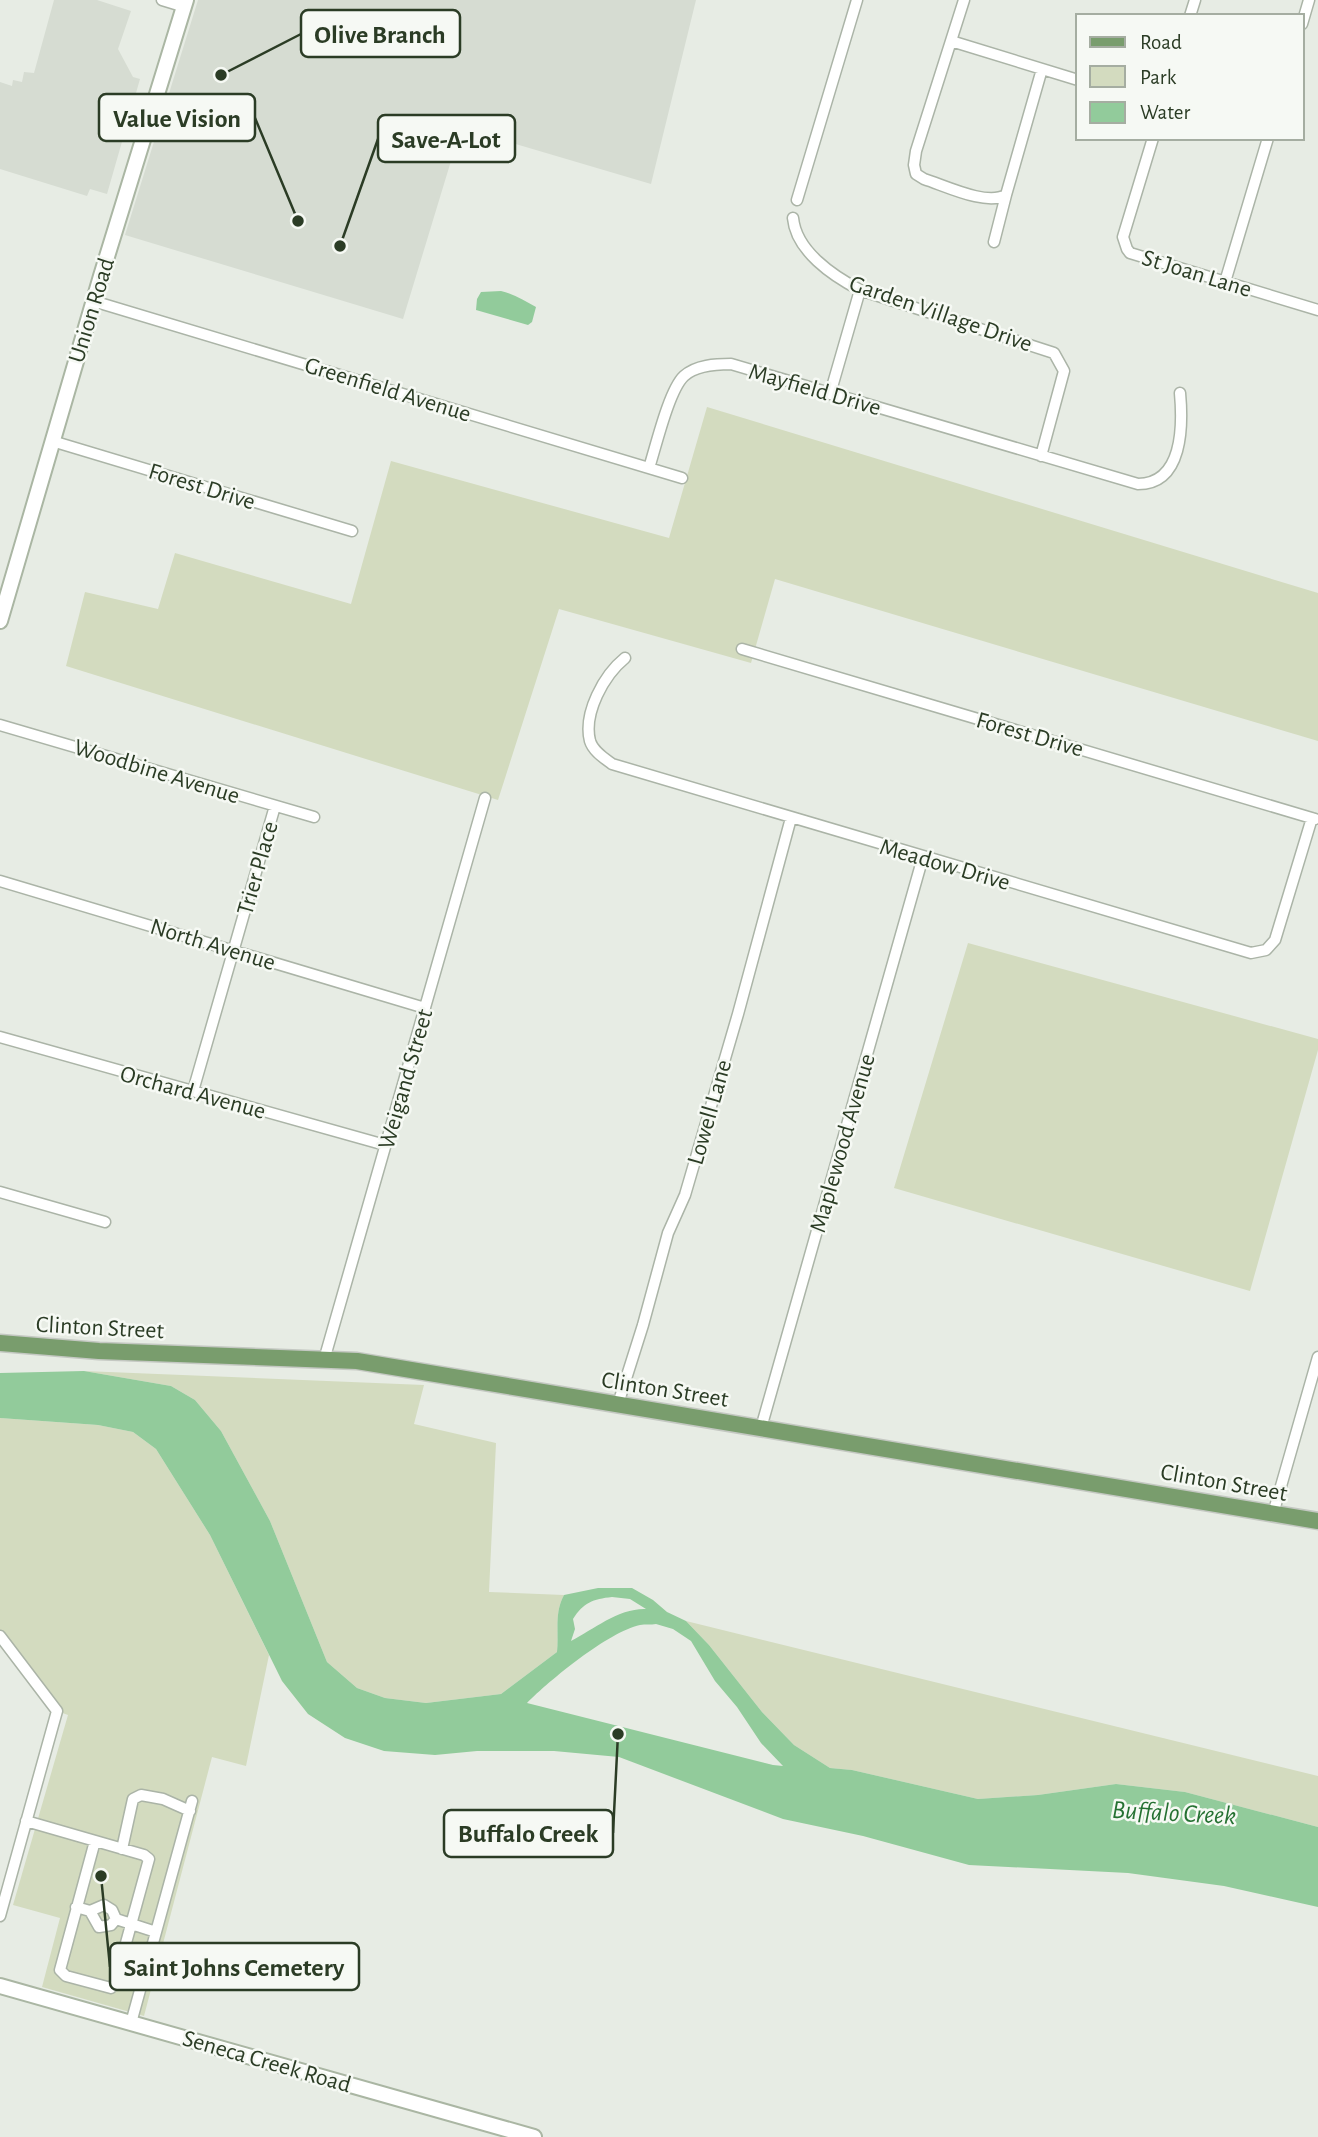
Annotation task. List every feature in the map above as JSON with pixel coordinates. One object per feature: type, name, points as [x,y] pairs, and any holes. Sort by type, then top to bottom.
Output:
[{"type":"main road","name":"Union Road","points":[[0,621],[93,301],[186,3]]},
{"type":"main road","name":"Clinton Street","points":[[0,1343],[99,1352],[357,1361],[1318,1521]]},
{"type":"main road","name":"Seneca Creek Road","points":[[0,1986],[534,2137]]},
{"type":"street","points":[[162,0],[186,3]]},
{"type":"street","points":[[797,200],[857,0]]},
{"type":"street","points":[[964,0],[916,150],[914,165],[916,174],[924,179],[987,199],[998,199],[1006,195]]},
{"type":"street","points":[[1304,17],[1309,0]]},
{"type":"street","points":[[951,41],[1076,79]]},
{"type":"street","points":[[994,242],[1042,69]]},
{"type":"street","name":"St Joan Lane","points":[[1152,140],[1123,237],[1126,249],[1130,253],[1318,310]]},
{"type":"street","points":[[1225,282],[1267,140]]},
{"type":"street","name":"Garden Village Drive","points":[[793,218],[798,239],[836,278],[860,290],[1054,353],[1064,371],[1041,456]]},
{"type":"street","points":[[830,394],[860,290]]},
{"type":"street","name":"Greenfield Avenue","points":[[93,301],[682,478]]},
{"type":"street","name":"Mayfield Drive","points":[[649,468],[676,387],[684,376],[695,369],[713,365],[731,364],[1138,484],[1155,482],[1171,466],[1183,420],[1180,393]]},
{"type":"street","name":"Forest Drive","points":[[52,441],[352,531]]},
{"type":"street","name":"Forest Drive","points":[[741,649],[1315,819]]},
{"type":"street","name":"Meadow Drive","points":[[625,658],[611,669],[597,695],[589,723],[590,742],[600,756],[612,764],[1251,953],[1266,950],[1275,940],[1315,819]]},
{"type":"street","name":"Woodbine Avenue","points":[[0,725],[314,817]]},
{"type":"street","name":"Weigand Street","points":[[324,1360],[485,798]]},
{"type":"street","name":"Trier Place","points":[[193,1091],[275,806]]},
{"type":"street","name":"Lowell Lane","points":[[618,1404],[668,1233],[685,1195],[791,818]]},
{"type":"street","name":"Maplewood Avenue","points":[[761,1428],[923,858]]},
{"type":"street","name":"North Avenue","points":[[0,881],[425,1008]]},
{"type":"street","name":"Orchard Avenue","points":[[0,1037],[385,1145]]},
{"type":"street","points":[[0,1192],[105,1222]]},
{"type":"street","points":[[1273,1514],[1318,1357]]},
{"type":"street","points":[[0,1636],[57,1711],[0,1916]]},
{"type":"street","points":[[122,1849],[133,1799],[141,1795],[191,1806],[131,2023]]},
{"type":"street","points":[[26,1821],[144,1855],[149,1859],[115,1983],[111,1988],[66,1976],[60,1970],[95,1841]]},
{"type":"street","points":[[76,1908],[90,1911],[104,1905],[112,1910],[116,1919],[156,1932]]},
{"type":"street","points":[[90,1911],[99,1927],[111,1925],[116,1919]]},
{"type":"shaded area","points":[[54,0],[97,0],[131,11],[118,49],[133,77],[140,79],[107,194],[90,189],[87,196],[0,169],[0,82],[12,86],[13,80],[22,82],[24,72],[34,73]]},
{"type":"shaded area","points":[[198,0],[696,0],[651,184],[461,128],[403,319],[125,235]]},
{"type":"green space","points":[[707,407],[1318,593],[1318,741],[775,579],[751,663],[559,609],[498,800],[66,666],[85,592],[158,609],[175,553],[351,604],[391,461],[669,538]]},
{"type":"green space","points":[[968,943],[1318,1039],[1318,1050],[1250,1291],[894,1188]]},
{"type":"green space","points":[[84,1371],[424,1385],[414,1424],[496,1443],[489,1592],[564,1595],[558,1616],[557,1652],[501,1694],[426,1703],[385,1698],[357,1688],[327,1662],[270,1521],[221,1431],[195,1400],[171,1386]]},
{"type":"green space","points":[[0,1418],[98,1425],[133,1432],[156,1449],[210,1535],[269,1655],[246,1766],[212,1757],[144,2016],[42,1987],[60,1918],[13,1905],[68,1715],[57,1711],[0,1636]]},
{"type":"green space","points":[[686,1621],[1318,1776],[1318,1827],[1185,1792],[1116,1784],[1038,1795],[978,1799],[852,1770],[830,1768],[794,1745],[762,1712],[709,1645]]},
{"type":"water","points":[[501,291],[536,307],[532,322],[528,325],[476,310],[481,292]]},
{"type":"water","points":[[84,1371],[171,1386],[195,1400],[221,1431],[270,1521],[327,1662],[357,1688],[385,1698],[426,1703],[501,1694],[557,1652],[558,1616],[564,1595],[598,1588],[632,1588],[667,1612],[686,1621],[709,1645],[762,1712],[794,1745],[830,1768],[852,1770],[978,1799],[1038,1795],[1116,1784],[1185,1792],[1318,1827],[1318,1907],[1224,1886],[1128,1873],[969,1865],[863,1836],[783,1819],[619,1757],[554,1751],[477,1751],[435,1755],[384,1751],[345,1738],[308,1714],[282,1681],[210,1535],[156,1449],[133,1432],[98,1425],[0,1418],[0,1373]],"holes":[[[612,1597],[630,1599],[646,1609],[616,1616],[571,1641],[575,1629],[573,1619],[581,1609],[594,1601]],[[656,1624],[673,1629],[691,1641],[715,1681],[737,1707],[761,1743],[783,1766],[527,1703],[564,1670],[612,1637],[640,1625]]]},
{"type":"place","name":"Olive Branch","points":[[221,75]]},
{"type":"place","name":"Value Vision","points":[[298,221]]},
{"type":"place","name":"Save-A-Lot","points":[[340,246]]},
{"type":"place","name":"Buffalo Creek","points":[[618,1734]]},
{"type":"place","name":"Saint Johns Cemetery","points":[[101,1876]]}]
